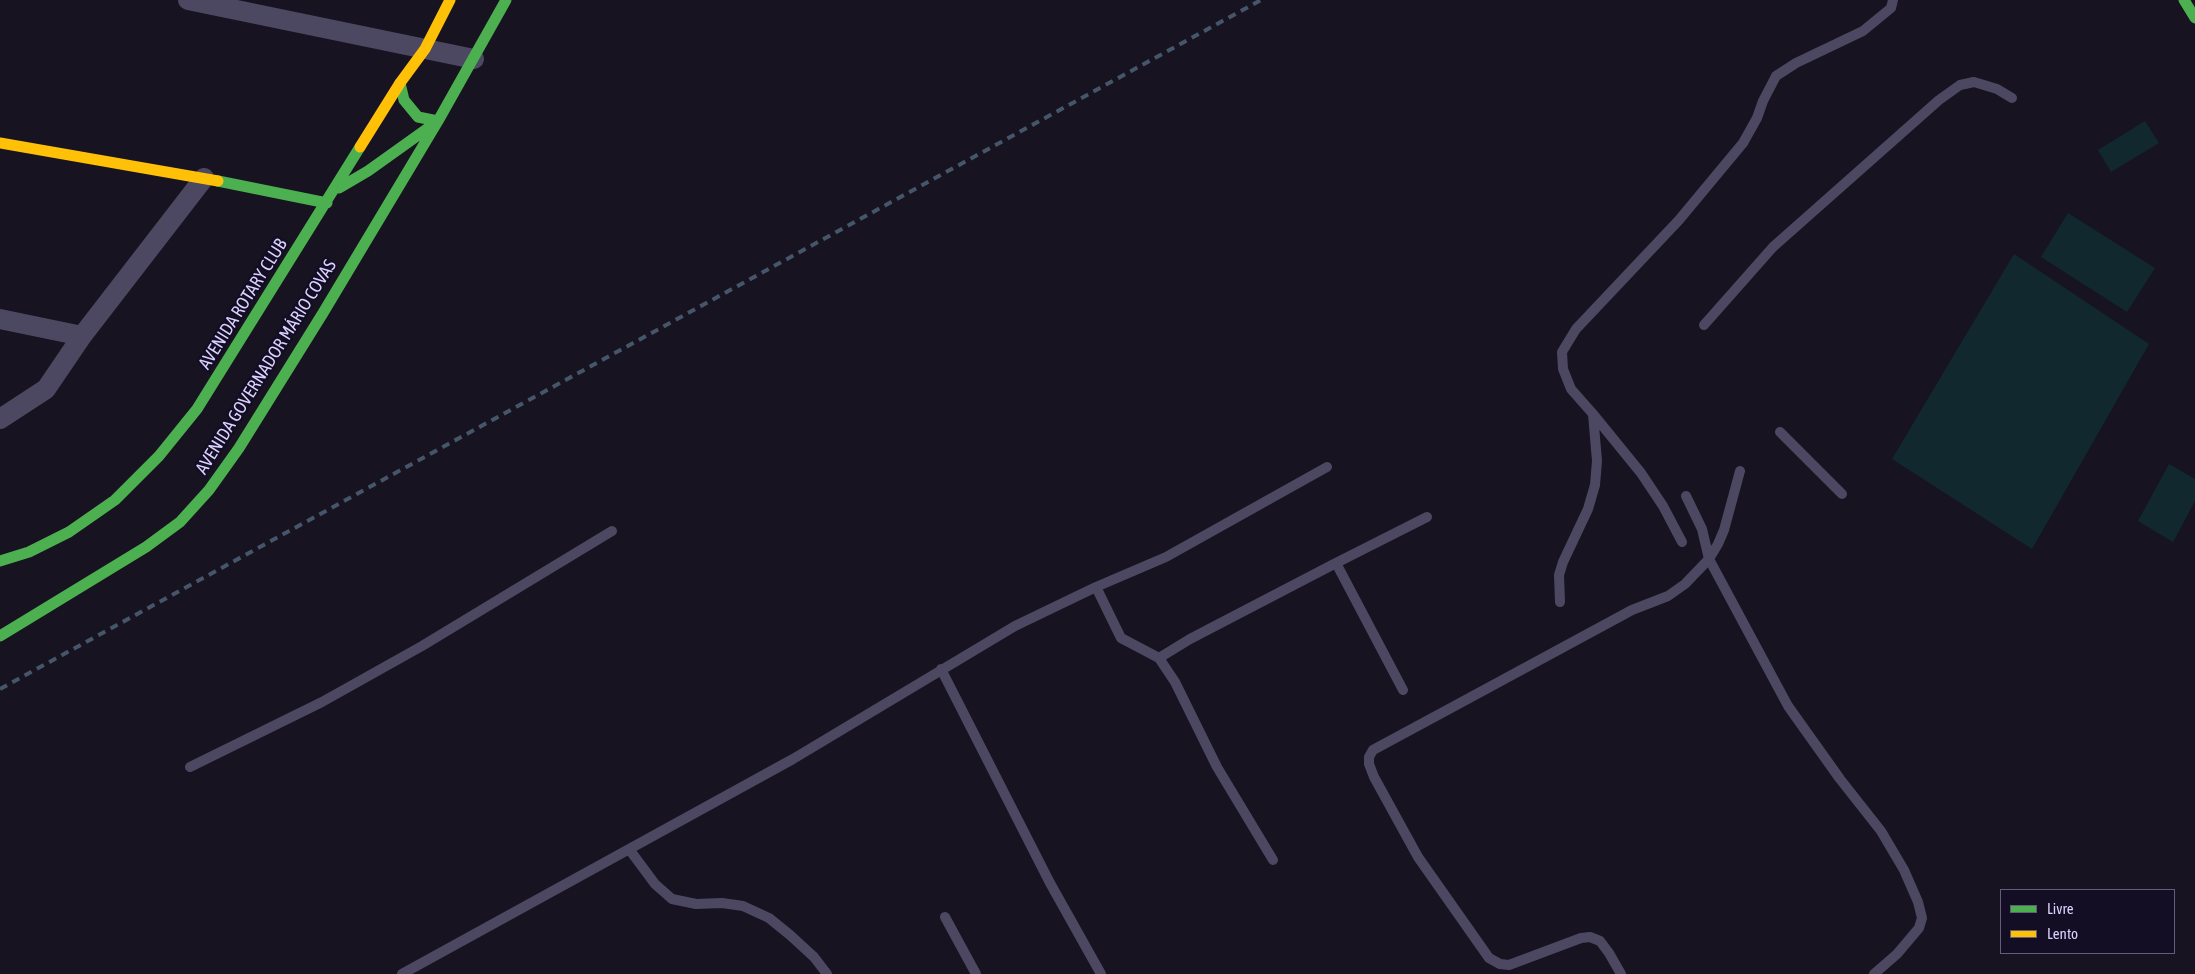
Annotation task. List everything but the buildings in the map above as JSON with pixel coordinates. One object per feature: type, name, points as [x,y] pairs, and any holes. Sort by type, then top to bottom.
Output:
[{"type":"main road","name":"AVENIDA ROTARY CLUB","points":[[0,561],[29,552],[69,532],[115,500],[159,456],[197,409],[334,192],[400,83],[425,49],[450,0]]},
{"type":"main road","name":"AVENIDA GOVERNADOR MÁRIO COVAS","points":[[0,636],[146,546],[180,522],[209,490],[239,448],[323,313],[474,59],[506,0]]},
{"type":"main road","points":[[2184,0],[2195,18]]},
{"type":"main road","points":[[400,83],[404,100],[418,117],[438,120]]},
{"type":"main road","points":[[334,192],[368,172],[438,120]]},
{"type":"main road","points":[[0,143],[204,178],[327,203]]},
{"type":"street","points":[[188,0],[474,59]]},
{"type":"street","points":[[0,419],[46,389],[82,336],[204,178]]},
{"type":"street","points":[[0,319],[82,336]]},
{"type":"lane","points":[[1682,542],[1663,506],[1641,472],[1571,389],[1563,369],[1562,352],[1576,329],[1679,220],[1742,143],[1758,118],[1763,101],[1776,76],[1796,63],[1863,31],[1880,19],[1891,8],[1893,0]]},
{"type":"lane","points":[[1704,325],[1773,247],[1940,100],[1960,85],[1974,82],[1997,88],[2012,98]]},
{"type":"lane","points":[[1560,602],[1559,575],[1563,562],[1588,509],[1595,485],[1597,460],[1593,414]]},
{"type":"lane","points":[[1780,432],[1842,494]]},
{"type":"lane","points":[[402,974],[628,848],[793,759],[1015,626],[1166,556],[1327,467]]},
{"type":"lane","points":[[1621,974],[1600,941],[1590,937],[1581,938],[1509,965],[1500,964],[1490,958],[1418,857],[1374,777],[1369,764],[1369,757],[1374,750],[1632,610],[1668,596],[1685,584],[1709,559],[1724,530],[1740,470]]},
{"type":"lane","points":[[1686,496],[1702,529],[1709,559],[1788,706],[1840,779],[1881,831],[1904,870],[1918,902],[1922,918],[1919,928],[1897,954],[1874,974]]},
{"type":"lane","points":[[1159,658],[1190,639],[1428,517]]},
{"type":"lane","points":[[190,767],[322,702],[422,646],[612,531]]},
{"type":"lane","points":[[1336,563],[1403,690]]},
{"type":"lane","points":[[1096,587],[1121,638],[1159,658],[1175,682],[1217,767],[1273,860]]},
{"type":"lane","points":[[941,669],[1050,883],[1101,974]]},
{"type":"lane","points":[[628,848],[655,884],[672,899],[696,904],[722,903],[743,906],[760,914],[783,929],[814,957],[827,974]]},
{"type":"lane","points":[[945,918],[976,974]]},
{"type":"green space","points":[[2145,121],[2159,143],[2111,172],[2098,150]]},
{"type":"green space","points":[[2068,213],[2155,268],[2127,312],[2041,257]]},
{"type":"green space","points":[[2014,254],[2149,344],[2032,549],[1892,459]]},
{"type":"green space","points":[[2169,464],[2195,479],[2195,501],[2173,542],[2138,521]]},
{"type":"railway","points":[[0,689],[1261,0]]},
{"type":"traffic: fast","points":[[339,188],[368,171],[438,121],[506,0]]},
{"type":"traffic: fast","points":[[2184,0],[2195,18]]},
{"type":"traffic: fast","points":[[400,83],[404,100],[418,117],[438,121]]},
{"type":"traffic: fast","points":[[0,636],[146,547],[180,522],[209,490],[239,448],[323,313],[438,121]]},
{"type":"traffic: fast","points":[[0,561],[29,552],[69,532],[115,500],[159,456],[197,409],[360,147]]},
{"type":"traffic: fast","points":[[218,181],[327,203]]},
{"type":"traffic: slow","points":[[360,147],[400,83],[425,49],[450,0]]},
{"type":"traffic: slow","points":[[0,143],[218,181]]}]
